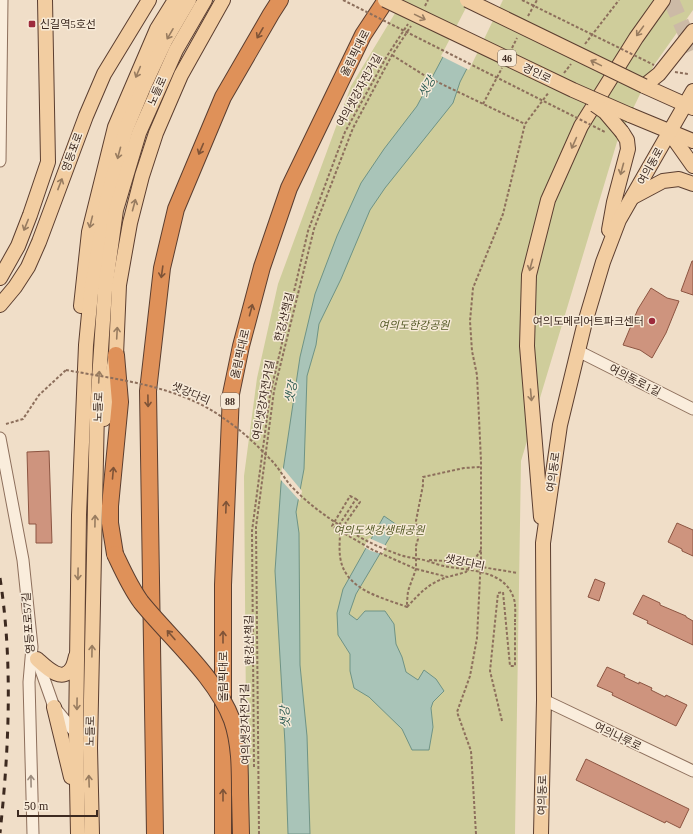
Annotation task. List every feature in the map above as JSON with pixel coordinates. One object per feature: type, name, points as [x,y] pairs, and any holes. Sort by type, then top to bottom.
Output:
[{"type":"highway","points":[[155,834],[148,391],[162,268],[176,208],[223,97],[280,0]]},
{"type":"highway","name":"올림픽대로","points":[[223,834],[223,585],[231,394],[241,346],[262,267],[289,188],[363,35],[385,0]]},
{"type":"highway","points":[[116,355],[120,402],[110,506],[110,523],[115,554],[126,580],[141,602],[216,690],[232,720],[238,746],[241,834]]},
{"type":"main road","name":"영등포로","points":[[0,278],[18,246],[48,162],[45,0]]},
{"type":"main road","name":"영등포로","points":[[1,308],[28,266],[39,242],[86,116],[104,74],[149,0]]},
{"type":"main road","points":[[79,515],[76,389],[81,298],[89,232],[115,127],[157,29],[175,0]]},
{"type":"main road","name":"노들로","points":[[78,834],[76,734],[79,515],[86,345],[91,293],[107,200],[129,122],[165,41],[189,0]]},
{"type":"main road","name":"노들로","points":[[92,834],[90,748],[97,410],[105,290],[116,210],[139,132],[176,50],[205,0]]},
{"type":"main road","points":[[97,455],[116,355],[119,285],[130,223],[142,176],[156,133],[181,74],[223,0]]},
{"type":"main road","name":"경인로","points":[[385,0],[574,90],[693,141]]},
{"type":"main road","points":[[467,0],[689,107]]},
{"type":"main road","points":[[543,543],[527,346],[529,275],[548,200],[581,126],[636,38],[664,0]]},
{"type":"main road","points":[[644,86],[659,74],[693,31]]},
{"type":"main road","points":[[574,90],[605,112],[616,133],[627,140],[628,149],[614,202],[603,262]]},
{"type":"main road","name":"여의동로","points":[[541,834],[544,700],[543,543],[560,425],[578,351],[603,262],[619,220],[669,132],[689,107],[693,91]]},
{"type":"main road","points":[[669,132],[693,166]]},
{"type":"main road","points":[[46,221],[48,162]]},
{"type":"main road","points":[[633,197],[663,181],[679,179],[693,184]]},
{"type":"main road","points":[[34,653],[52,672],[59,675],[65,674],[71,669],[77,654]]},
{"type":"main road","points":[[54,707],[78,812]]},
{"type":"street","points":[[0,161],[2,0]]},
{"type":"street","name":"여의동로1길","points":[[578,351],[693,409]]},
{"type":"street","name":"영등포로57길","points":[[0,438],[23,560],[34,653],[29,682],[33,834]]},
{"type":"street","points":[[34,653],[54,707],[76,734],[90,748]]},
{"type":"street","name":"여의나루로","points":[[544,700],[693,771]]},
{"type":"path","points":[[342,0],[616,133]]},
{"type":"path","points":[[424,6],[428,0]]},
{"type":"path","points":[[522,0],[654,65]]},
{"type":"path","name":"여의샛강자전거길","points":[[254,770],[252,531],[270,395],[308,231],[345,132],[411,19]]},
{"type":"path","name":"한강산책길","points":[[259,834],[256,527],[274,391],[314,229],[353,128],[392,55],[412,25]]},
{"type":"path","points":[[392,55],[427,77],[525,124],[503,214],[473,288],[470,321],[472,351],[477,375],[481,467],[481,548],[477,638],[470,676],[457,712],[471,751],[476,834]]},
{"type":"path","points":[[668,71],[688,74]]},
{"type":"path","name":"샛강다리","points":[[6,424],[23,419],[40,394],[66,370],[133,382],[172,392],[208,408],[242,432],[272,460],[291,485],[314,508],[368,542],[401,555],[426,560],[443,566],[483,572],[494,577],[502,582],[514,598],[515,666],[510,666],[503,592],[498,593],[490,671],[502,721]]},
{"type":"path","points":[[408,607],[408,591],[416,569],[418,532],[416,521],[424,477],[464,468],[481,467]]},
{"type":"path","points":[[408,607],[371,594],[362,589],[346,575],[340,556],[340,531],[360,502],[350,496],[332,526],[340,531],[373,550],[416,569],[448,577]]},
{"type":"path","points":[[339,525],[356,499]]},
{"type":"path","points":[[408,607],[421,592],[434,582],[466,572],[481,548]]},
{"type":"path","points":[[426,560],[445,561],[518,573]]},
{"type":"green space","name":"여의도한강공원","points":[[403,0],[693,0],[693,10],[654,65],[617,142],[521,461],[515,834],[247,834],[244,476],[257,378],[278,284],[351,86]]},
{"type":"water","name":"샛강","points":[[473,0],[502,0],[460,82],[453,103],[385,188],[370,210],[341,279],[319,324],[316,345],[307,376],[304,469],[296,512],[299,533],[300,665],[307,736],[310,834],[288,834],[285,744],[275,571],[281,484],[300,357],[315,294],[337,236],[361,183],[384,149],[417,106]]},
{"type":"water","points":[[384,516],[397,525],[356,594],[349,614],[357,620],[365,611],[385,611],[394,624],[396,644],[402,657],[406,672],[418,680],[424,670],[436,679],[444,691],[433,702],[431,708],[433,727],[429,750],[412,750],[402,729],[369,697],[354,688],[350,671],[350,654],[338,635],[337,613],[343,589]]},
{"type":"pier","points":[[470,0],[503,0],[469,70],[441,56]]},
{"type":"pier","points":[[282,467],[302,491],[300,501],[280,479]]},
{"type":"pier","points":[[369,538],[387,546],[382,554],[364,547]]},
{"type":"building","points":[[693,261],[693,295],[681,291]]},
{"type":"building","name":"여의도메리어트파크센터","points":[[651,288],[667,298],[679,301],[666,333],[652,358],[640,350],[623,345],[638,309]]},
{"type":"building","points":[[49,451],[52,543],[36,543],[36,524],[29,524],[27,452]]},
{"type":"building","points":[[677,523],[693,530],[693,556],[668,542]]},
{"type":"building","points":[[595,579],[605,583],[599,601],[588,597]]},
{"type":"building","points":[[643,595],[660,603],[660,605],[686,616],[693,621],[693,645],[647,623],[648,621],[633,614]]},
{"type":"building","points":[[607,667],[625,675],[624,677],[639,684],[639,682],[652,688],[651,690],[665,697],[666,695],[687,705],[676,726],[612,695],[613,693],[597,686]]},
{"type":"building","points":[[586,759],[689,809],[680,828],[666,821],[665,823],[576,780]]},
{"type":"tunnel","points":[[671,0],[693,50]]},
{"type":"railway","points":[[0,578],[7,641],[8,673],[6,770],[0,833]]},
{"type":"place","name":"신길역5호선","points":[[32,24]]},
{"type":"place","name":"여의도메리어트파크센터","points":[[652,321]]},
{"type":"park label","name":"여의도샛강생태공원","points":[[379,530]]}]
